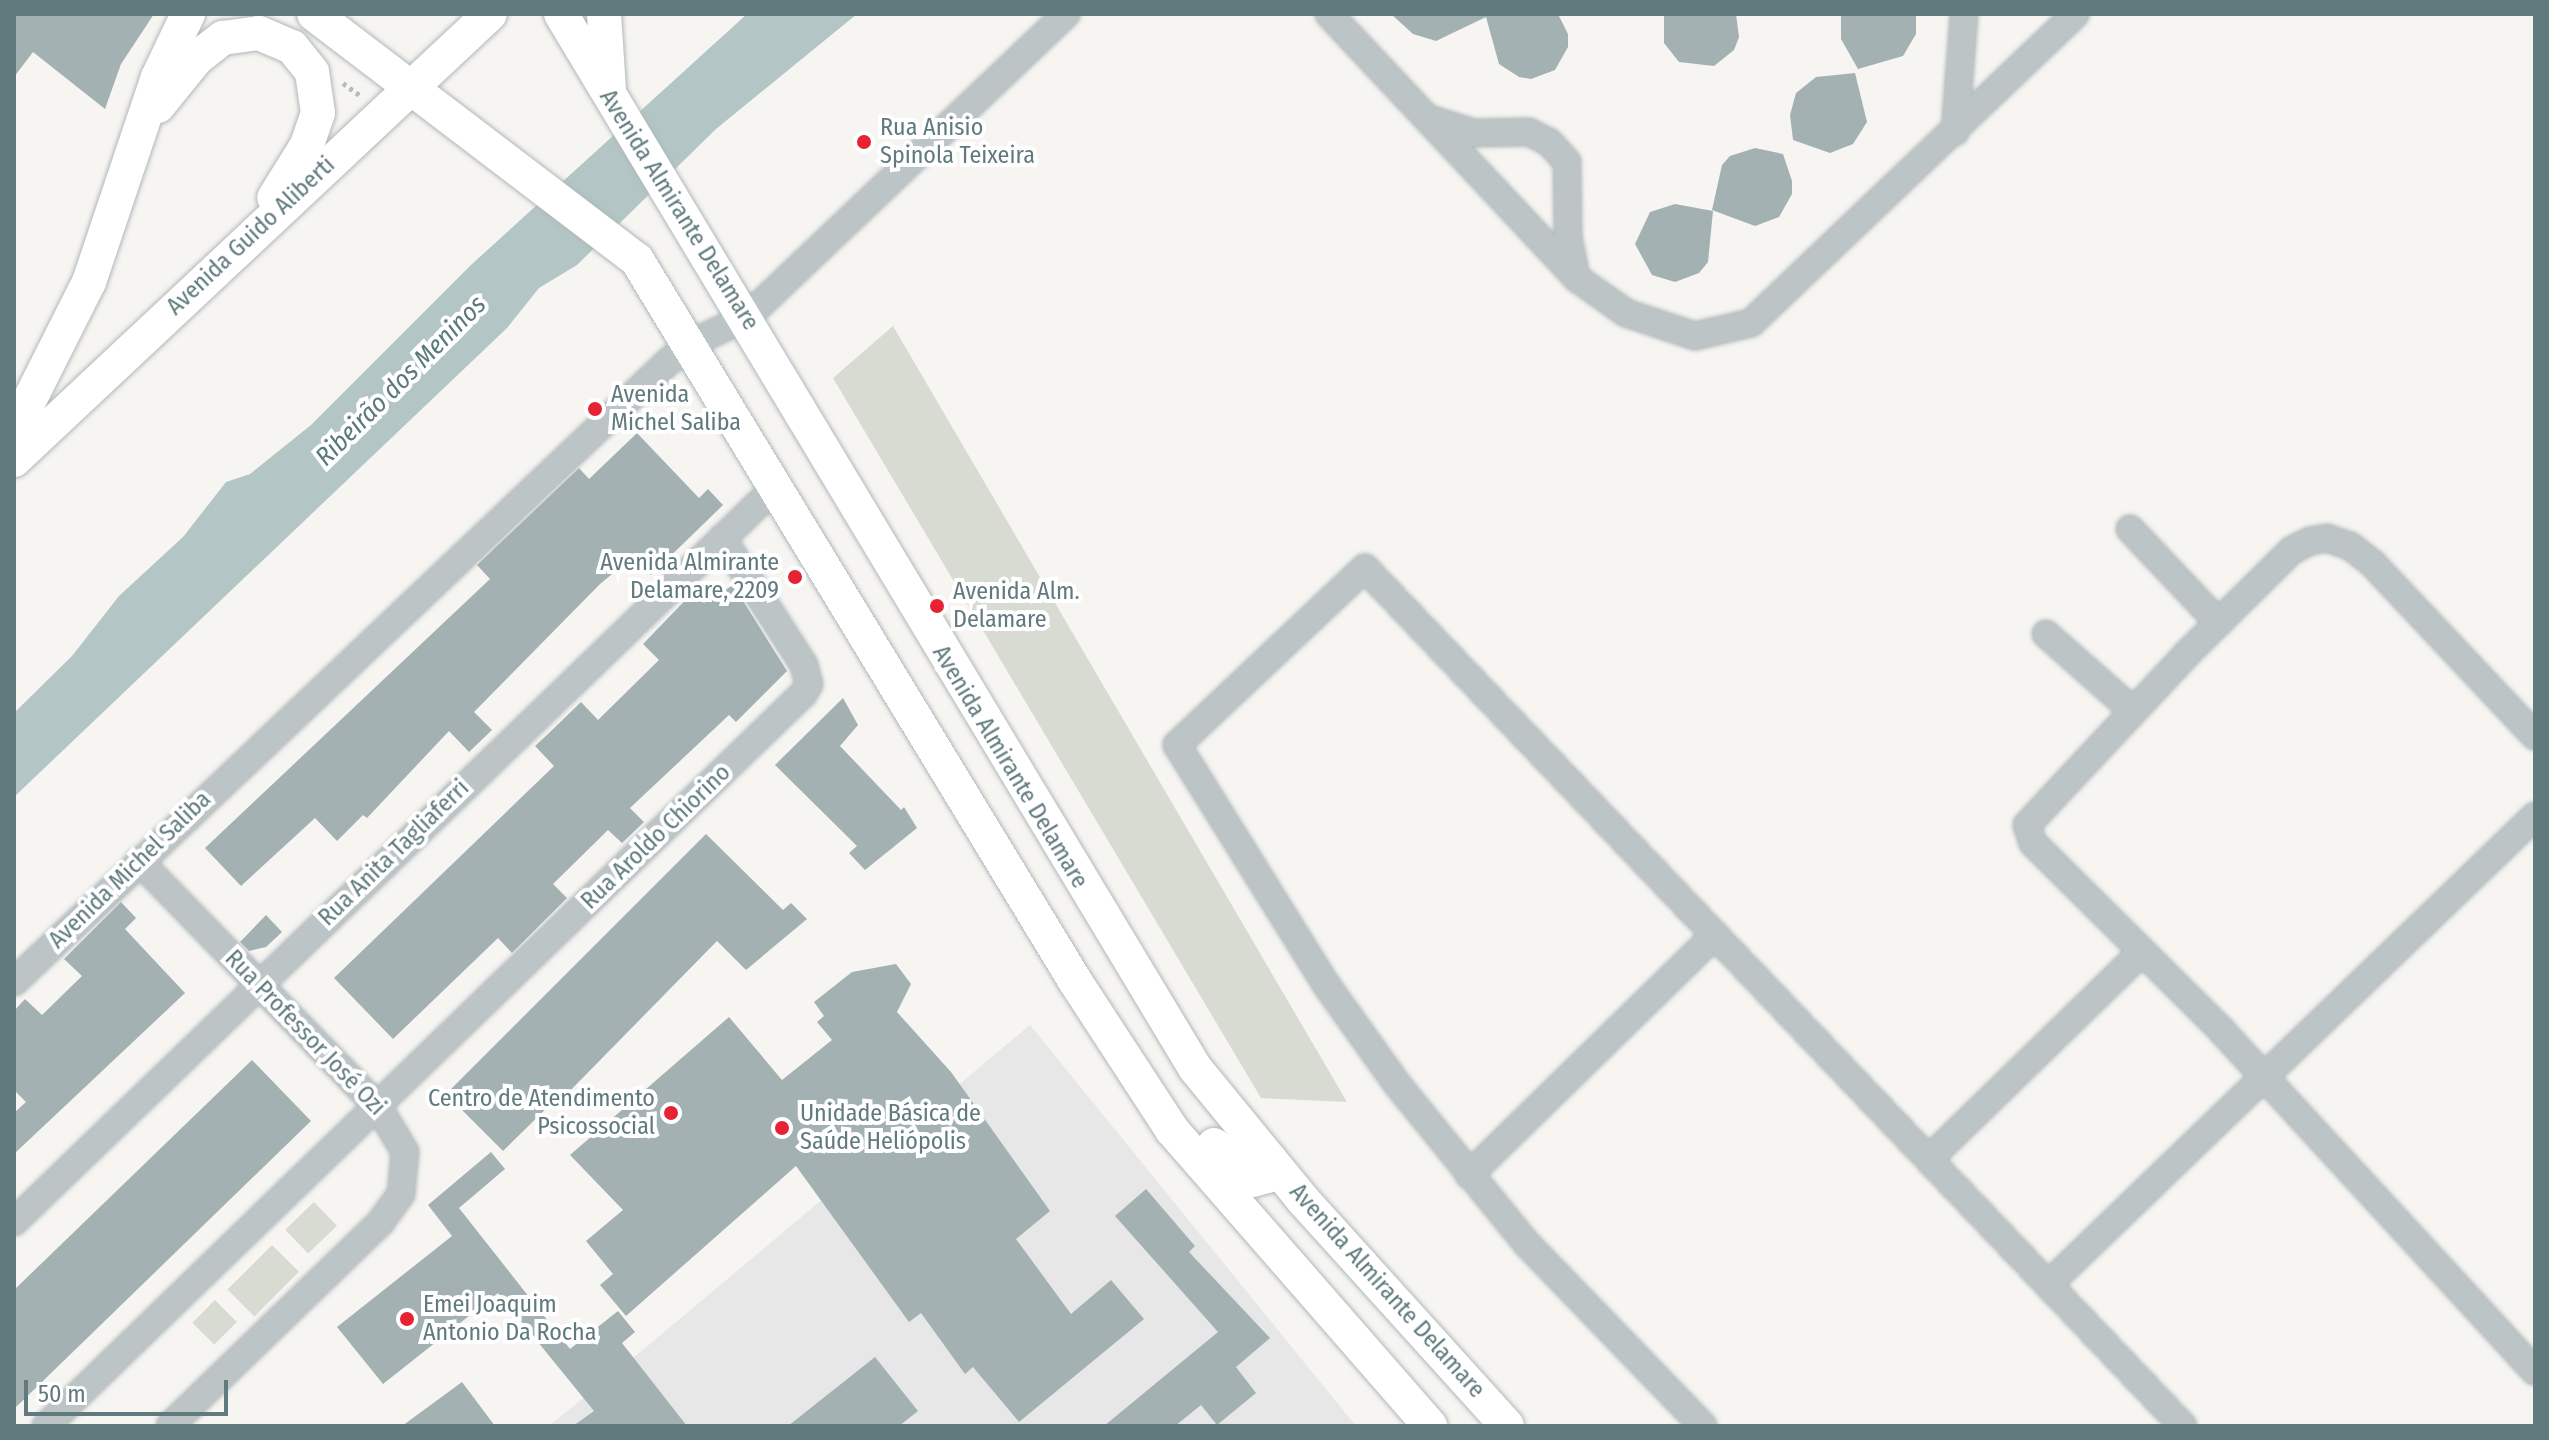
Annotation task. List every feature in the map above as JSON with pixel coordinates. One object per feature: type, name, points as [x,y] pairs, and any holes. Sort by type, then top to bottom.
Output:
[{"type":"main road","points":[[314,14],[637,260],[1075,981],[1172,1130],[1430,1426]]},
{"type":"main road","name":"Avenida Guido Aliberti","points":[[14,460],[249,235],[490,14]]},
{"type":"main road","name":"Avenida Almirante Delamare","points":[[561,14],[612,106],[747,317],[1141,985],[1195,1068],[1270,1159],[1507,1426]]},
{"type":"main road","points":[[604,14],[612,106]]},
{"type":"main road","points":[[14,431],[89,282],[138,132],[180,22]]},
{"type":"main road","points":[[138,132],[197,58],[218,40],[259,33],[292,47],[316,87],[315,127],[249,235]]},
{"type":"main road","points":[[1075,981],[1126,1024],[1187,1115],[1241,1175],[1263,1179],[1270,1159]]},
{"type":"street","name":"Avenida Michel Saliba","points":[[14,982],[688,345],[747,317],[1066,14]]},
{"type":"street","points":[[1329,14],[1576,277],[1626,313],[1695,336],[1751,323],[2076,14]]},
{"type":"street","points":[[1955,132],[1964,14]]},
{"type":"street","points":[[1426,118],[1473,133],[1529,132],[1549,142],[1567,162],[1568,237],[1576,277]]},
{"type":"street","name":"Rua Anita Tagliaferri","points":[[14,1222],[776,487]]},
{"type":"street","points":[[2130,529],[2219,623]]},
{"type":"street","name":"Rua Aroldo Chiorino","points":[[46,1426],[379,1108],[804,693],[809,684],[804,665],[722,538]]},
{"type":"street","points":[[2535,736],[2372,563],[2350,546],[2327,538],[2292,550],[2132,710],[2027,825],[2033,843],[2262,1077],[2535,1371]]},
{"type":"street","points":[[1703,1426],[1527,1244],[1469,1175],[1327,986],[1177,745],[1365,568],[2183,1426]]},
{"type":"street","points":[[2046,634],[2132,710]]},
{"type":"street","points":[[2048,1285],[2535,816]]},
{"type":"street","name":"Rua Professor José Ozi","points":[[139,861],[379,1108],[405,1152],[401,1194],[381,1222],[170,1426]]},
{"type":"street","points":[[1469,1175],[1714,936]]},
{"type":"street","points":[[1929,1159],[2142,952]]},
{"type":"shaded area","points":[[893,326],[1347,1102],[1261,1098],[833,378]]},
{"type":"shaded area","points":[[1030,1025],[1356,1426],[549,1426],[644,1349]]},
{"type":"shaded area","points":[[314,1202],[337,1226],[308,1254],[285,1230]]},
{"type":"shaded area","points":[[272,1245],[299,1272],[254,1316],[227,1290]]},
{"type":"shaded area","points":[[215,1300],[237,1322],[214,1345],[192,1323]]},
{"type":"water","name":"Ribeirão dos Meninos","points":[[747,14],[857,14],[716,129],[577,265],[539,288],[507,328],[14,797],[14,713],[72,656],[119,596],[183,537],[226,482],[250,474],[311,425],[471,265]]},
{"type":"building","points":[[14,14],[154,14],[121,64],[105,109],[33,52],[14,77]]},
{"type":"building","points":[[1391,14],[1558,14],[1568,34],[1568,47],[1555,70],[1531,79],[1519,77],[1499,64],[1486,17],[1436,41],[1413,34]]},
{"type":"building","points":[[1664,14],[1736,14],[1739,37],[1734,50],[1714,66],[1679,62],[1664,43]]},
{"type":"building","points":[[1841,14],[1916,14],[1916,34],[1903,56],[1858,69],[1841,39]]},
{"type":"building","points":[[1855,73],[1867,122],[1853,144],[1830,153],[1793,140],[1790,115],[1796,93],[1816,77]]},
{"type":"building","points":[[1755,148],[1783,154],[1792,181],[1792,194],[1779,217],[1755,226],[1712,210],[1722,165],[1730,156]]},
{"type":"building","points":[[1675,204],[1713,211],[1708,262],[1699,273],[1675,282],[1652,275],[1635,244],[1650,212]]},
{"type":"building","points":[[637,433],[699,498],[708,489],[723,505],[651,575],[633,557],[600,584],[474,712],[492,730],[469,752],[449,731],[367,818],[363,815],[337,841],[315,818],[241,886],[205,848],[490,579],[477,565],[579,468],[589,479]]},
{"type":"building","points":[[700,585],[713,598],[733,585],[787,671],[736,722],[729,715],[630,808],[644,822],[622,843],[608,830],[553,884],[567,898],[512,953],[498,938],[393,1039],[334,978],[554,766],[535,746],[581,702],[598,720],[659,660],[643,644]]},
{"type":"building","points":[[843,698],[858,725],[840,746],[901,810],[904,807],[917,828],[865,870],[849,853],[857,846],[775,765]]},
{"type":"building","points":[[706,834],[783,910],[791,903],[807,919],[746,970],[717,941],[561,1100],[558,1097],[503,1151],[446,1094]]},
{"type":"building","points":[[121,902],[136,918],[125,929],[185,993],[14,1154],[14,1113],[26,1102],[14,1090],[14,1011],[25,999],[42,1015],[82,976],[64,959]]},
{"type":"building","points":[[266,915],[282,932],[266,947],[249,951],[240,942]]},
{"type":"building","points":[[896,964],[911,984],[897,1012],[951,1072],[1050,1211],[1016,1239],[1071,1314],[1111,1280],[1144,1319],[1019,1422],[973,1367],[965,1374],[921,1313],[909,1322],[796,1166],[626,1316],[600,1285],[613,1274],[586,1241],[623,1210],[570,1155],[729,1017],[782,1080],[832,1040],[817,1022],[824,1016],[814,1002],[852,972]]},
{"type":"building","points":[[252,1060],[311,1121],[14,1409],[14,1290]]},
{"type":"building","points":[[491,1152],[505,1169],[459,1208],[570,1349],[618,1311],[635,1332],[622,1343],[687,1426],[573,1426],[594,1411],[498,1293],[383,1384],[337,1327],[452,1236],[428,1205]]},
{"type":"building","points":[[1146,1189],[1195,1246],[1189,1252],[1270,1338],[1236,1367],[1256,1393],[1217,1425],[1201,1405],[1175,1426],[1104,1426],[1218,1332],[1115,1216]]},
{"type":"building","points":[[875,1357],[918,1411],[899,1426],[788,1426]]},
{"type":"building","points":[[462,1382],[495,1426],[402,1426]]},
{"type":"place","name":"Rua Anisio Spinola Teixeira","points":[[864,142]]},
{"type":"place","name":"Avenida Michel Saliba","points":[[595,409]]},
{"type":"place","name":"Avenida Almirante Delamare, 2209","points":[[795,577]]},
{"type":"place","name":"Avenida Alm. Delamare","points":[[937,606]]},
{"type":"place","name":"Centro de Atendimento Psicossocial","points":[[671,1113]]},
{"type":"place","name":"Unidade Básica de Saúde Heliópolis","points":[[782,1128]]},
{"type":"place","name":"Emei Joaquim Antonio Da Rocha","points":[[407,1319]]}]
